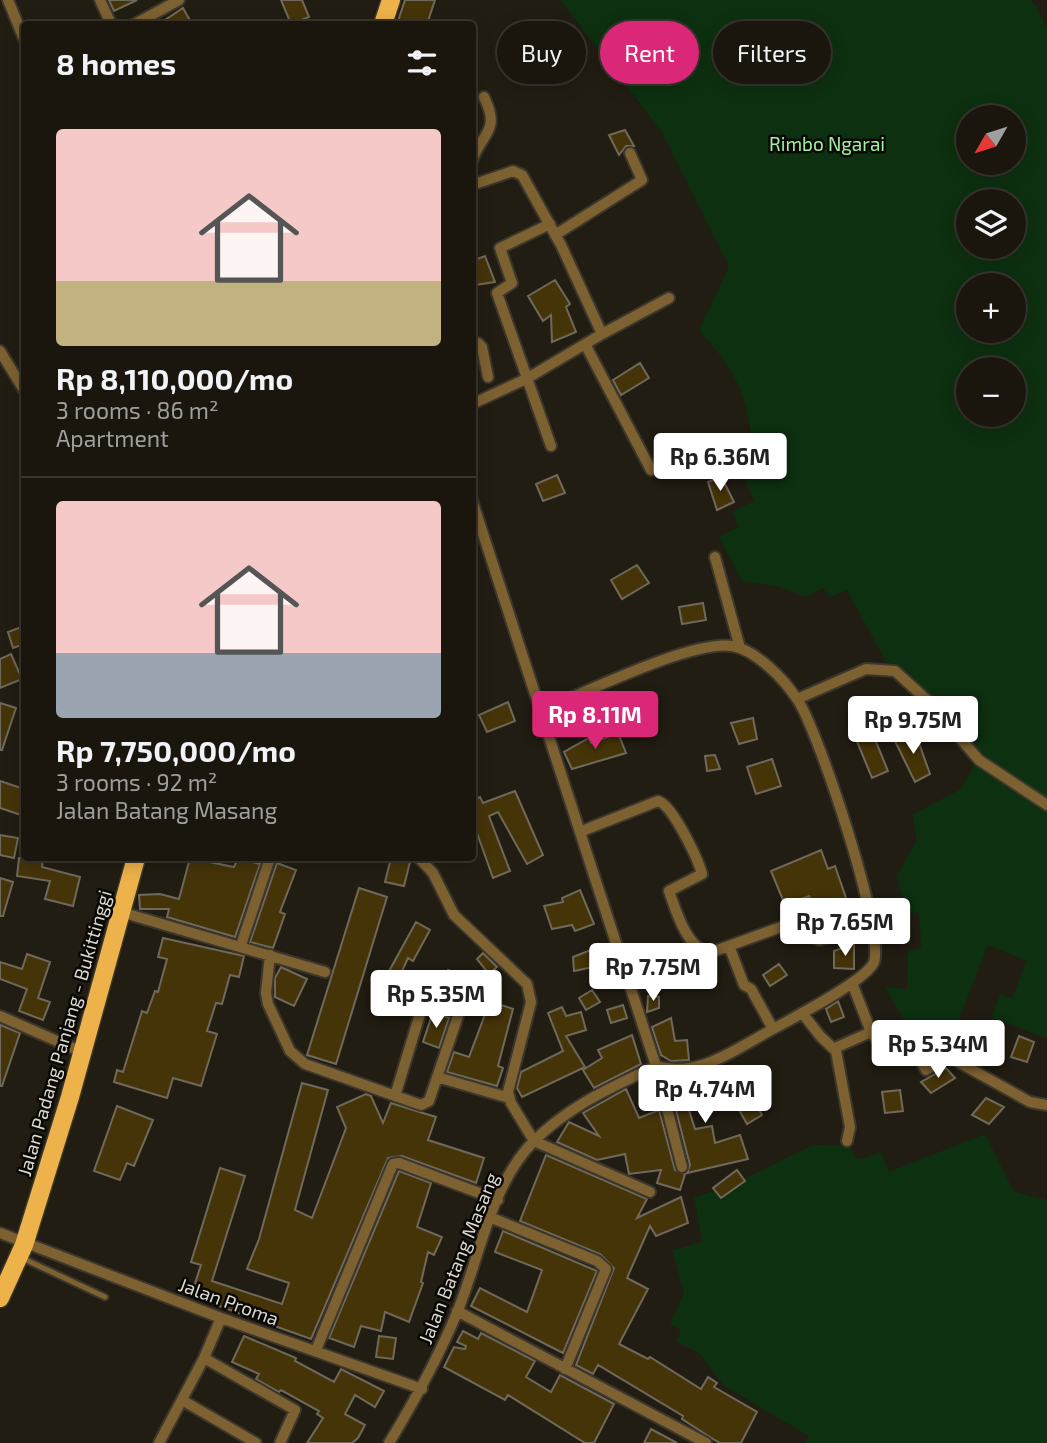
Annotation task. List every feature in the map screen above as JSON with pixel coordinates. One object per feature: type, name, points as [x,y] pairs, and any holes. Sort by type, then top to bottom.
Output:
[{"type":"highway","points":[[384,21],[391,0]]},
{"type":"highway","name":"Jalan Padang Panjang - Bukittinggi","points":[[0,1298],[22,1251],[82,1052],[135,861]]},
{"type":"street","points":[[8,0],[21,32]]},
{"type":"street","points":[[100,0],[110,21]]},
{"type":"street","points":[[140,21],[179,0]]},
{"type":"street","points":[[476,154],[491,130],[492,117],[484,97]]},
{"type":"street","points":[[551,446],[497,296],[498,291],[512,283],[500,248],[553,230],[640,181],[630,153]]},
{"type":"street","points":[[476,184],[517,171],[553,230],[602,334]]},
{"type":"street","points":[[476,402],[526,379],[669,298]]},
{"type":"street","points":[[476,344],[482,347],[488,377]]},
{"type":"street","points":[[585,344],[651,470]]},
{"type":"street","points":[[0,351],[21,385]]},
{"type":"street","points":[[476,512],[582,831],[656,1066],[682,1167]]},
{"type":"street","points":[[715,557],[740,648]]},
{"type":"street","points":[[542,710],[690,650],[712,646],[740,648],[758,659],[797,699],[807,718],[856,862],[872,928],[874,962],[869,970],[802,1013],[704,1065],[674,1071],[656,1066]]},
{"type":"street","points":[[797,699],[866,669],[895,671],[928,701],[979,760],[1047,805]]},
{"type":"street","points":[[582,831],[658,801],[664,802],[693,849],[702,872],[699,877],[670,889],[672,899],[699,951],[712,953],[781,927],[789,926],[819,940],[872,928]]},
{"type":"street","points":[[241,945],[269,861]]},
{"type":"street","points":[[422,861],[433,873],[454,915],[527,984],[531,1002],[508,1087],[509,1098],[534,1141],[650,1192]]},
{"type":"street","points":[[121,912],[241,945],[325,972]]},
{"type":"street","points":[[729,946],[743,984],[751,989],[773,1029]]},
{"type":"street","points":[[270,955],[267,998],[294,1057],[305,1064],[395,1096],[426,1104],[457,1014],[454,1010],[425,1003],[395,1096]]},
{"type":"street","points":[[852,983],[871,1032],[881,1046],[906,1035],[926,1070],[949,1057],[1030,1102],[1047,1105]]},
{"type":"street","points":[[802,1013],[821,1037],[835,1048],[850,1128],[846,1141]]},
{"type":"street","points":[[0,1016],[82,1052]]},
{"type":"street","points":[[835,1048],[871,1032]]},
{"type":"street","name":"Jalan Batang Masang","points":[[389,1443],[422,1389],[457,1311],[498,1200],[512,1170],[534,1141],[590,1097],[656,1066]]},
{"type":"street","points":[[437,1077],[509,1098]]},
{"type":"street","points":[[316,1350],[393,1164],[399,1163],[498,1200]]},
{"type":"street","points":[[492,1218],[597,1261],[606,1269],[565,1369]]},
{"type":"street","name":"Jalan Proma","points":[[0,1233],[22,1251],[316,1350],[422,1389]]},
{"type":"street","points":[[457,1311],[706,1443]]},
{"type":"street","points":[[159,1443],[204,1358],[221,1318]]},
{"type":"street","points":[[204,1358],[295,1410],[280,1443]]},
{"type":"street","points":[[182,1400],[256,1443]]},
{"type":"lane","points":[[22,1251],[105,1297]]},
{"type":"green space","name":"Rimbo Ngarai","points":[[560,0],[1030,0],[1037,7],[1047,30],[1047,1038],[992,1018],[1000,994],[1012,998],[1027,961],[988,945],[953,1034],[908,1027],[885,987],[907,989],[908,950],[921,948],[919,913],[906,912],[897,876],[917,840],[912,815],[961,789],[976,762],[939,718],[907,673],[897,664],[886,662],[847,590],[830,597],[823,588],[805,597],[777,586],[742,581],[719,537],[739,527],[732,512],[754,501],[744,477],[762,469],[738,384],[699,331],[729,266],[662,132],[625,84],[699,84],[699,21],[600,21],[600,52],[586,34],[586,21],[576,21]]},
{"type":"green space","points":[[985,1134],[1014,1192],[1047,1200],[1047,1443],[806,1443],[809,1436],[723,1385],[699,1353],[676,1342],[681,1330],[670,1324],[684,1292],[672,1250],[702,1242],[694,1197],[739,1181],[814,1145],[847,1144],[858,1160],[881,1152],[889,1172]]},
{"type":"building","points":[[109,0],[137,0],[114,11]]},
{"type":"building","points":[[281,0],[302,0],[309,17],[290,21]]},
{"type":"building","points":[[405,0],[435,0],[428,21],[398,21]]},
{"type":"building","points":[[183,8],[190,21],[164,21]]},
{"type":"building","points":[[625,130],[634,146],[626,146],[619,155],[609,135]]},
{"type":"building","points":[[485,256],[495,282],[476,285],[476,259]]},
{"type":"building","points":[[555,280],[570,304],[566,307],[576,332],[552,342],[551,315],[543,321],[528,296]]},
{"type":"building","points":[[640,363],[649,378],[621,395],[613,380]]},
{"type":"building","points":[[557,475],[565,493],[543,501],[536,484]]},
{"type":"building","points":[[721,476],[734,502],[717,510],[708,482]]},
{"type":"building","points":[[637,565],[649,583],[622,599],[611,580]]},
{"type":"building","points":[[703,603],[706,620],[682,624],[679,607]]},
{"type":"building","points":[[21,627],[21,645],[13,648],[8,632]]},
{"type":"building","points":[[11,654],[21,679],[0,688],[0,659]]},
{"type":"building","points":[[508,702],[515,721],[487,732],[479,715]]},
{"type":"building","points":[[0,703],[16,708],[2,750],[0,750]]},
{"type":"building","points":[[753,718],[757,739],[739,744],[731,723]]},
{"type":"building","points":[[870,727],[888,771],[872,778],[854,734]]},
{"type":"building","points":[[914,729],[930,774],[915,782],[895,741]]},
{"type":"building","points":[[618,733],[626,753],[572,769],[564,752],[589,738],[591,743]]},
{"type":"building","points":[[715,755],[720,769],[707,771],[705,756]]},
{"type":"building","points":[[772,759],[781,786],[756,794],[747,767]]},
{"type":"building","points":[[0,781],[21,788],[21,815],[0,808]]},
{"type":"building","points":[[515,791],[543,855],[527,864],[498,812],[489,816],[510,871],[493,878],[476,830],[476,799],[480,797],[483,803]]},
{"type":"building","points":[[0,835],[18,838],[14,858],[0,855]]},
{"type":"building","points":[[821,850],[828,869],[835,866],[853,918],[818,927],[809,896],[785,905],[771,871]]},
{"type":"building","points":[[21,858],[21,861],[43,861],[42,867],[80,877],[73,906],[45,899],[50,881],[17,876]]},
{"type":"building","points":[[189,861],[234,867],[237,861],[260,864],[235,937],[167,917],[169,909],[140,909],[139,895],[160,894],[179,899]]},
{"type":"building","points":[[390,861],[410,861],[404,886],[385,882]]},
{"type":"building","points":[[277,863],[296,870],[280,912],[285,914],[273,948],[250,942]]},
{"type":"building","points":[[0,878],[13,882],[3,916],[0,916]]},
{"type":"building","points":[[359,888],[387,897],[336,1064],[307,1055]]},
{"type":"building","points":[[580,890],[594,924],[575,931],[572,925],[552,929],[544,906],[563,902],[562,898]]},
{"type":"building","points":[[416,922],[430,930],[413,961],[408,958],[395,987],[383,982]]},
{"type":"building","points":[[163,938],[244,956],[239,977],[230,975],[222,1004],[216,1003],[207,1031],[217,1034],[201,1086],[173,1078],[167,1098],[114,1082],[117,1070],[123,1072],[142,1011],[147,1013],[155,991],[158,992],[167,959],[158,957]]},
{"type":"building","points":[[854,944],[854,969],[834,968],[834,951]]},
{"type":"building","points":[[596,948],[603,965],[574,971],[573,957]]},
{"type":"building","points":[[679,951],[690,976],[672,981],[664,954]]},
{"type":"building","points":[[483,953],[497,967],[489,974],[477,959]]},
{"type":"building","points":[[27,954],[50,962],[38,998],[50,1002],[43,1020],[19,1011],[27,989],[0,979],[0,962],[22,969]]},
{"type":"building","points":[[779,964],[787,975],[770,986],[763,975]]},
{"type":"building","points":[[281,967],[307,979],[294,1006],[275,997],[275,978]]},
{"type":"building","points":[[448,970],[500,989],[487,1000],[474,985],[467,1006],[439,998]]},
{"type":"building","points":[[592,990],[600,1002],[586,1010],[579,998]]},
{"type":"building","points":[[648,996],[659,997],[659,1008],[647,1012]]},
{"type":"building","points":[[490,1001],[513,1009],[498,1066],[503,1068],[497,1086],[447,1072],[454,1052],[469,1057]]},
{"type":"building","points":[[838,1001],[844,1017],[831,1022],[826,1009]]},
{"type":"building","points":[[623,1005],[627,1018],[611,1023],[607,1010]]},
{"type":"building","points":[[562,1007],[566,1016],[581,1012],[586,1030],[566,1036],[585,1067],[522,1097],[517,1088],[521,1072],[563,1051],[548,1013]]},
{"type":"building","points":[[433,1012],[449,1018],[439,1048],[423,1042]]},
{"type":"building","points":[[671,1018],[675,1041],[687,1040],[689,1060],[671,1061],[661,1055],[652,1027]]},
{"type":"building","points":[[0,1025],[20,1033],[2,1086],[0,1086]]},
{"type":"building","points":[[632,1035],[641,1064],[594,1088],[583,1070],[602,1058],[598,1050]]},
{"type":"building","points":[[1019,1036],[1034,1042],[1027,1062],[1011,1057]]},
{"type":"building","points":[[946,1068],[955,1078],[931,1093],[921,1082]]},
{"type":"building","points":[[726,1072],[732,1093],[687,1104],[695,1129],[712,1126],[715,1143],[740,1135],[748,1159],[687,1173],[690,1165],[670,1087]]},
{"type":"building","points":[[302,1083],[328,1090],[295,1210],[312,1218],[346,1128],[337,1107],[366,1094],[371,1096],[383,1123],[391,1103],[436,1117],[428,1140],[484,1158],[476,1183],[402,1156],[388,1158],[311,1339],[191,1296],[201,1265],[191,1262],[220,1168],[245,1176],[212,1281],[282,1304],[289,1283],[247,1269],[259,1239]]},
{"type":"building","points":[[626,1089],[639,1118],[659,1110],[675,1170],[685,1174],[680,1190],[657,1183],[661,1170],[629,1174],[625,1154],[597,1160],[557,1142],[569,1122],[599,1136],[583,1113]]},
{"type":"building","points":[[900,1090],[903,1111],[885,1113],[882,1092]]},
{"type":"building","points":[[986,1098],[1004,1107],[989,1124],[972,1115]]},
{"type":"building","points":[[753,1100],[762,1115],[747,1124],[738,1108]]},
{"type":"building","points":[[117,1106],[153,1120],[134,1166],[127,1163],[120,1180],[94,1171]]},
{"type":"building","points":[[546,1155],[647,1199],[637,1218],[681,1197],[688,1223],[656,1236],[650,1226],[627,1278],[648,1289],[619,1344],[648,1359],[650,1357],[701,1389],[708,1377],[717,1383],[714,1387],[757,1412],[741,1443],[720,1443],[682,1419],[683,1416],[598,1365],[593,1374],[576,1365],[614,1268],[600,1254],[520,1221]]},
{"type":"building","points":[[737,1170],[745,1181],[721,1198],[713,1188]]},
{"type":"building","points":[[399,1171],[431,1183],[417,1227],[442,1237],[434,1255],[428,1252],[421,1282],[423,1283],[409,1322],[385,1312],[381,1331],[361,1326],[354,1347],[329,1338]]},
{"type":"building","points":[[503,1231],[597,1271],[563,1353],[471,1306],[480,1288],[527,1312],[542,1270],[495,1252]]},
{"type":"building","points":[[463,1331],[478,1339],[481,1333],[535,1361],[526,1377],[551,1392],[560,1375],[614,1404],[594,1443],[585,1443],[508,1395],[505,1400],[444,1367],[454,1347],[465,1349],[466,1346],[457,1342]]},
{"type":"building","points":[[244,1336],[296,1358],[295,1361],[334,1382],[341,1369],[384,1391],[375,1407],[355,1395],[345,1414],[365,1425],[358,1438],[352,1443],[307,1443],[323,1418],[317,1414],[319,1411],[281,1390],[279,1392],[256,1379],[259,1374],[232,1362]]},
{"type":"building","points":[[379,1336],[396,1338],[393,1359],[376,1357]]},
{"type":"building","points":[[651,1429],[677,1443],[644,1443]]}]
